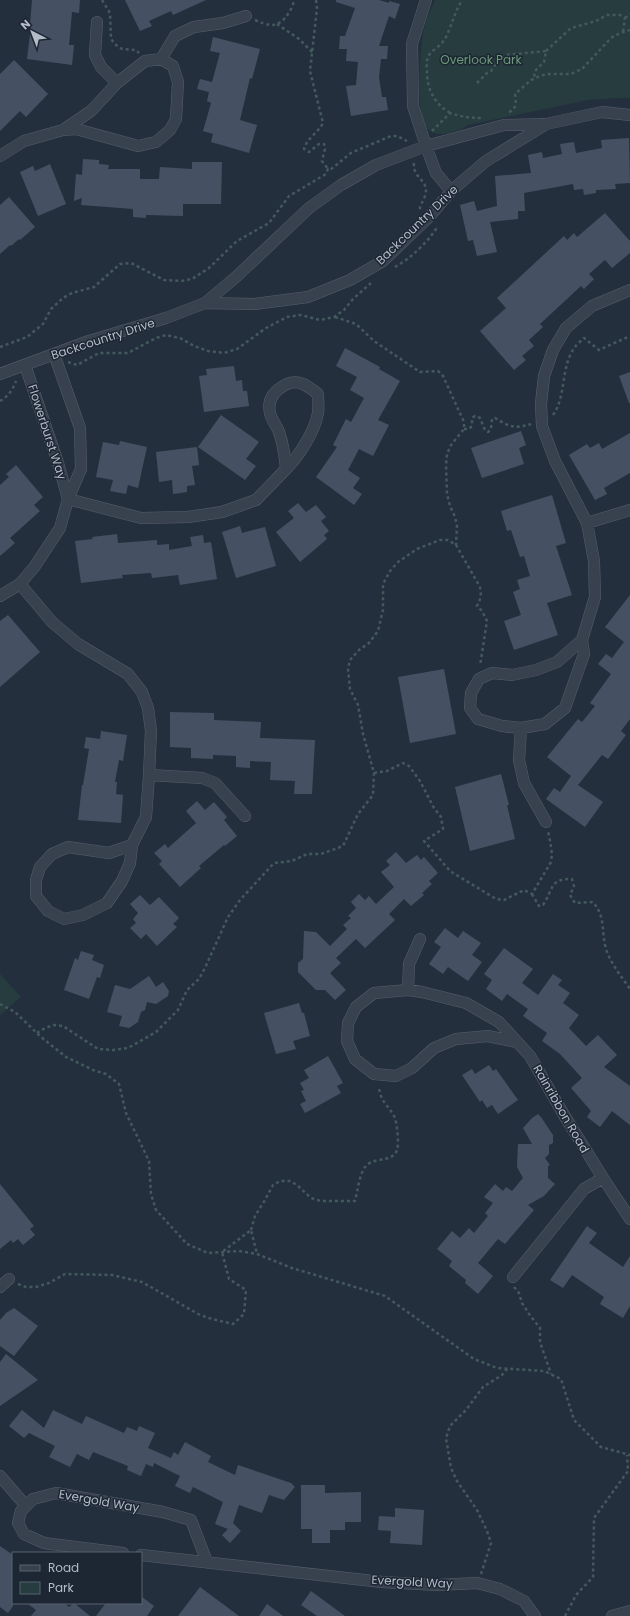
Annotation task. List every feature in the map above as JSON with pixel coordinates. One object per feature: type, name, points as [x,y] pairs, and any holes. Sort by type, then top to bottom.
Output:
[{"type":"street","points":[[426,0],[412,44],[413,106],[436,173],[451,191]]},
{"type":"street","points":[[161,58],[175,36],[194,27],[250,18]]},
{"type":"street","points":[[97,22],[95,55],[101,67],[117,83]]},
{"type":"street","points":[[0,156],[24,141],[63,130],[76,129],[138,146],[156,142],[170,130],[176,119],[178,82],[173,66],[161,58],[145,61],[117,83],[90,111],[63,130]]},
{"type":"street","name":"Backcountry Drive","points":[[0,374],[89,341],[166,318],[205,303],[236,277],[309,208],[334,190],[376,165],[426,146],[504,125],[546,124],[602,112],[630,115]]},
{"type":"street","name":"Backcountry Drive","points":[[205,303],[254,304],[308,296],[350,280],[383,261],[430,216],[451,191],[486,161],[546,124]]},
{"type":"street","points":[[582,640],[557,662],[536,670],[512,675],[492,674],[479,679],[471,693],[470,708],[478,718],[502,726],[521,728],[545,724],[565,708],[584,654],[582,640],[595,597],[594,560],[587,524],[555,461],[542,423],[540,404],[544,376],[553,350],[566,328],[592,306],[627,289]]},
{"type":"street","name":"Flowerburst Way","points":[[0,596],[20,584],[35,566],[60,528],[68,499],[81,469],[80,428],[54,354]]},
{"type":"street","name":"Flowerburst Way","points":[[25,365],[58,463],[68,499]]},
{"type":"street","points":[[68,499],[141,518],[188,517],[222,512],[256,500],[286,469],[308,440],[318,414],[318,394],[306,384],[290,382],[278,389],[270,400],[270,413],[285,453],[286,469]]},
{"type":"street","points":[[587,524],[630,510]]},
{"type":"street","points":[[20,584],[52,622],[78,644],[128,674],[142,692],[148,708],[151,731],[146,816],[132,844],[130,862],[122,881],[107,903],[83,915],[64,918],[48,911],[36,896],[36,880],[40,867],[52,854],[68,847],[109,853],[132,844]]},
{"type":"street","points":[[521,728],[519,760],[524,783],[546,822]]},
{"type":"street","points":[[149,775],[202,778],[215,783],[245,816]]},
{"type":"street","points":[[408,990],[409,964],[420,939]]},
{"type":"street","name":"Rainribbon Road","points":[[517,1042],[488,1036],[456,1039],[434,1048],[412,1068],[396,1076],[374,1074],[355,1060],[347,1041],[348,1023],[356,1007],[374,993],[408,990],[466,1003],[498,1022],[517,1042],[530,1056],[602,1178],[630,1219]]},
{"type":"street","points":[[513,1277],[584,1189],[602,1178]]},
{"type":"street","points":[[0,1287],[8,1279]]},
{"type":"street","points":[[0,1476],[26,1506],[21,1511],[18,1523],[24,1534],[44,1543],[115,1552]]},
{"type":"street","name":"Evergold Way","points":[[26,1506],[33,1499],[56,1492],[163,1512],[191,1520],[199,1538],[206,1562]]},
{"type":"street","name":"Evergold Way","points":[[142,1555],[382,1582],[437,1585],[477,1584],[500,1589],[524,1601],[535,1616]]},
{"type":"street","points":[[612,1616],[630,1611]]},
{"type":"path","points":[[102,0],[110,13],[111,39],[122,49],[136,50],[139,54]]},
{"type":"path","points":[[250,18],[266,25],[280,23],[289,13],[294,0]]},
{"type":"path","points":[[316,0],[317,8],[310,71],[323,123],[319,130],[306,142],[304,149],[309,152],[319,144],[324,144],[325,149],[322,161],[328,169]]},
{"type":"path","points":[[450,113],[438,104],[430,92],[427,78],[427,61],[428,56],[442,44],[462,0]]},
{"type":"path","points":[[623,32],[625,18],[630,14]]},
{"type":"path","points":[[477,83],[494,68],[500,58],[506,55],[546,51],[571,28],[596,21],[607,15],[620,15],[625,18]]},
{"type":"path","points":[[277,24],[299,39],[312,52]]},
{"type":"path","points":[[534,79],[534,71],[544,62],[546,51]]},
{"type":"path","points":[[334,317],[356,324],[374,341],[420,372],[438,371],[443,376],[464,422],[464,429],[447,454],[446,465],[447,494],[450,506],[456,517],[456,545]]},
{"type":"path","points":[[464,429],[469,429],[472,426],[472,418],[475,416],[480,418],[485,430],[488,432],[491,429],[492,419],[495,418],[505,424],[518,428],[531,423],[542,423],[549,421],[558,408],[564,379],[574,348],[584,338],[599,350],[630,336]]},
{"type":"path","points":[[0,401],[5,398],[14,387],[16,381]]},
{"type":"path","points":[[37,1034],[45,1028],[54,1025],[63,1026],[98,1049],[113,1050],[128,1048],[156,1032],[178,1010],[187,990],[199,979],[228,917],[240,900],[274,863],[292,861],[307,854],[321,854],[343,846],[358,814],[373,795],[374,773],[363,734],[358,705],[350,689],[348,669],[350,660],[359,650],[369,643],[378,632],[383,610],[383,584],[390,571],[398,562],[417,549],[440,540],[448,540],[456,545],[480,587],[481,596],[477,606],[487,621],[480,669],[485,677]]},
{"type":"path","points":[[374,773],[387,771],[403,763],[409,766],[420,781],[434,808],[441,816],[443,829],[424,841],[450,871],[496,899],[504,900],[524,890],[532,894],[539,906],[543,905],[552,886],[558,881],[564,879],[572,880],[574,886],[570,895],[575,903],[593,902],[601,914],[604,942],[609,958],[630,989]]},
{"type":"path","points":[[532,894],[547,870],[552,857],[552,844],[546,822]]},
{"type":"path","points":[[1,1005],[15,1012],[37,1034],[66,1056],[93,1070],[106,1074],[119,1084],[126,1113],[149,1161],[152,1194],[156,1210],[187,1244],[208,1253],[239,1251],[257,1254],[292,1268],[385,1296],[474,1359],[497,1368],[544,1371],[561,1380],[574,1420],[601,1447],[629,1455],[628,1471],[594,1518],[593,1577],[576,1595],[565,1616]]},
{"type":"path","points":[[257,1254],[251,1230],[255,1216],[273,1185],[280,1180],[290,1181],[298,1185],[311,1198],[321,1201],[355,1201],[362,1170],[368,1164],[394,1155],[397,1150],[398,1142],[395,1119],[379,1095],[378,1085],[380,1074]]},
{"type":"path","points":[[222,1252],[251,1230]]},
{"type":"path","points":[[8,1279],[26,1288],[36,1288],[65,1274],[112,1275],[142,1282],[200,1314],[212,1319],[233,1324],[244,1314],[246,1290],[228,1279],[222,1252]]},
{"type":"path","points":[[519,1293],[522,1303],[540,1328],[540,1342],[551,1374]]},
{"type":"path","points":[[477,1584],[482,1574],[491,1543],[477,1510],[457,1481],[451,1468],[446,1438],[450,1426],[466,1410],[483,1387],[502,1375],[508,1368]]},
{"type":"green space","name":"Overlook Park","points":[[435,0],[630,0],[630,98],[588,100],[468,125],[448,133],[433,133],[426,127],[423,120],[420,108],[419,80],[424,29]]},
{"type":"green space","points":[[0,974],[21,997],[0,1015]]},
{"type":"building","points":[[32,0],[80,0],[79,13],[72,12],[69,45],[74,45],[72,65],[27,59]]},
{"type":"building","points":[[125,0],[206,0],[173,15],[171,11],[149,21],[152,26],[140,31]]},
{"type":"building","points":[[336,0],[379,0],[400,4],[395,19],[389,16],[379,46],[388,46],[387,59],[381,59],[379,77],[382,97],[386,97],[388,110],[351,116],[346,86],[356,85],[358,62],[346,61],[347,49],[339,49],[340,36],[345,36],[355,8],[336,2]]},
{"type":"building","points":[[213,37],[260,49],[252,79],[250,78],[240,120],[257,125],[249,153],[211,142],[213,134],[203,131],[211,103],[207,101],[209,92],[197,89],[200,79],[212,82],[220,53],[210,51]]},
{"type":"building","points":[[14,60],[48,94],[26,117],[20,111],[0,131],[0,74]]},
{"type":"building","points":[[629,138],[630,183],[615,184],[616,189],[596,190],[596,193],[584,195],[583,189],[574,190],[573,184],[524,193],[525,211],[518,211],[518,219],[490,222],[497,252],[477,256],[473,240],[468,241],[460,205],[474,201],[477,211],[497,206],[495,176],[531,173],[528,155],[542,152],[543,158],[562,154],[560,144],[574,142],[576,153],[602,148],[601,140]]},
{"type":"building","points":[[83,159],[99,160],[99,164],[109,165],[108,169],[140,169],[140,179],[159,179],[160,167],[192,169],[192,162],[222,162],[221,204],[183,204],[183,216],[146,215],[146,218],[133,217],[133,209],[81,205],[82,198],[74,201],[76,174],[82,175]]},
{"type":"building","points":[[50,164],[66,204],[38,216],[20,172],[33,166],[35,171]]},
{"type":"building","points":[[9,197],[35,227],[0,254],[0,205]]},
{"type":"building","points":[[605,213],[630,241],[630,253],[612,268],[605,260],[589,274],[594,279],[584,289],[581,286],[540,324],[543,327],[529,340],[534,346],[522,356],[526,360],[514,370],[480,331],[506,308],[497,298],[564,236],[567,240],[574,233],[577,237]]},
{"type":"building","points":[[345,348],[380,367],[379,369],[400,381],[378,420],[389,425],[373,456],[359,449],[348,470],[360,478],[353,488],[362,494],[354,505],[316,477],[337,447],[333,445],[346,419],[351,422],[364,398],[350,390],[357,377],[336,366]]},
{"type":"building","points":[[234,366],[236,381],[242,380],[243,391],[247,391],[249,406],[204,412],[199,376],[207,375],[206,369]]},
{"type":"building","points":[[630,372],[630,403],[629,403],[619,376]]},
{"type":"building","points":[[221,415],[259,442],[246,459],[256,466],[245,480],[198,447]]},
{"type":"building","points":[[521,431],[526,445],[519,448],[524,464],[482,478],[471,448]]},
{"type":"building","points":[[630,433],[630,473],[604,488],[607,494],[595,500],[569,455],[587,444],[590,448],[599,443],[602,449]]},
{"type":"building","points":[[120,441],[147,447],[138,488],[128,485],[126,494],[110,491],[113,480],[96,477],[103,442],[119,445]]},
{"type":"building","points":[[197,447],[199,465],[192,466],[195,485],[187,486],[187,492],[173,494],[172,480],[159,482],[156,452]]},
{"type":"building","points":[[16,465],[43,497],[34,505],[40,511],[10,538],[15,543],[0,556],[0,485],[9,477],[6,474]]},
{"type":"building","points":[[552,495],[566,543],[556,546],[572,595],[547,603],[558,635],[514,650],[504,621],[521,615],[513,592],[520,589],[517,580],[530,576],[524,556],[520,557],[511,530],[507,531],[501,511]]},
{"type":"building","points":[[298,503],[306,512],[316,505],[326,517],[321,521],[329,531],[324,535],[327,539],[300,562],[276,532],[294,518],[288,511]]},
{"type":"building","points":[[240,526],[242,533],[265,527],[276,566],[236,578],[222,532]]},
{"type":"building","points":[[117,534],[118,543],[157,540],[157,545],[169,544],[169,550],[192,546],[190,537],[203,535],[204,543],[211,542],[217,579],[180,585],[178,575],[152,578],[151,573],[122,575],[123,578],[81,583],[75,541]]},
{"type":"building","points":[[630,595],[630,719],[621,731],[626,735],[608,759],[602,755],[578,785],[603,802],[585,827],[546,799],[554,788],[560,792],[571,776],[547,757],[578,719],[582,722],[595,706],[590,703],[611,674],[598,664],[606,654],[612,658],[624,642],[605,627]]},
{"type":"building","points":[[8,615],[40,652],[0,687],[0,621]]},
{"type":"building","points":[[444,669],[456,734],[410,743],[398,677]]},
{"type":"building","points":[[170,712],[214,713],[214,720],[261,722],[260,738],[315,740],[312,794],[294,794],[295,781],[270,780],[271,762],[250,761],[250,768],[236,767],[236,756],[213,755],[213,759],[191,758],[191,748],[170,747]]},
{"type":"building","points":[[101,731],[127,735],[123,761],[119,760],[115,782],[117,782],[116,794],[123,795],[121,823],[78,820],[82,785],[89,749],[84,748],[86,737],[100,739]]},
{"type":"building","points":[[501,774],[509,805],[507,805],[515,839],[470,851],[455,787]]},
{"type":"building","points":[[197,801],[205,810],[214,802],[227,817],[224,820],[237,836],[199,866],[201,868],[180,887],[159,864],[162,861],[154,853],[165,844],[168,848],[196,823],[186,811]]},
{"type":"building","points":[[396,852],[406,863],[417,855],[421,860],[424,857],[438,873],[429,881],[432,884],[422,893],[424,895],[411,906],[404,899],[389,914],[395,920],[365,948],[356,939],[336,958],[341,963],[330,973],[346,990],[335,1000],[325,990],[316,990],[298,972],[298,963],[303,959],[304,931],[316,932],[330,946],[347,929],[343,925],[351,918],[348,916],[356,908],[351,902],[359,894],[365,900],[369,896],[376,904],[394,887],[381,872],[390,865],[386,861]]},
{"type":"building","points":[[140,895],[150,905],[159,897],[179,918],[173,924],[177,927],[157,946],[146,934],[141,939],[130,928],[136,923],[133,919],[138,913],[130,904]]},
{"type":"building","points":[[445,928],[458,938],[463,931],[481,943],[472,955],[482,962],[468,981],[448,967],[443,974],[429,964],[441,947],[434,942]]},
{"type":"building","points":[[504,948],[533,969],[522,983],[538,995],[553,974],[562,980],[558,985],[570,993],[563,1003],[579,1015],[569,1028],[586,1046],[598,1035],[617,1055],[604,1067],[630,1086],[630,1125],[612,1111],[600,1127],[587,1117],[591,1111],[571,1088],[582,1078],[560,1054],[542,1041],[547,1033],[523,1016],[528,1009],[507,994],[502,1001],[486,989],[492,980],[484,974]]},
{"type":"building","points":[[81,951],[94,955],[92,960],[104,965],[100,978],[97,977],[89,999],[64,990],[75,958],[78,960]]},
{"type":"building","points":[[149,976],[156,987],[163,982],[169,991],[168,996],[156,1004],[147,1002],[145,1010],[141,1012],[138,1022],[129,1028],[119,1026],[122,1016],[107,1012],[115,985],[130,989]]},
{"type":"building","points":[[299,1003],[302,1013],[304,1013],[310,1036],[293,1041],[296,1049],[276,1054],[264,1013]]},
{"type":"building","points":[[328,1056],[343,1083],[337,1086],[341,1093],[305,1113],[300,1104],[306,1101],[301,1091],[304,1090],[300,1083],[309,1078],[304,1070]]},
{"type":"building","points":[[489,1065],[493,1071],[496,1069],[518,1100],[498,1114],[492,1105],[487,1108],[482,1100],[480,1102],[462,1075],[472,1069],[475,1074]]},
{"type":"building","points":[[538,1114],[553,1135],[553,1143],[549,1145],[549,1154],[545,1158],[550,1165],[548,1166],[548,1178],[555,1184],[544,1196],[528,1205],[534,1210],[505,1244],[498,1239],[478,1263],[493,1276],[478,1294],[465,1283],[466,1280],[449,1266],[452,1261],[437,1249],[452,1231],[460,1238],[469,1228],[474,1233],[488,1216],[485,1213],[493,1203],[484,1197],[495,1184],[503,1191],[506,1187],[512,1191],[523,1178],[517,1167],[518,1144],[532,1144],[523,1128]]},
{"type":"building","points":[[0,1184],[34,1226],[30,1229],[35,1235],[23,1245],[18,1239],[13,1243],[11,1240],[0,1249]]},
{"type":"building","points":[[587,1226],[597,1233],[589,1243],[623,1267],[630,1256],[630,1306],[623,1318],[600,1304],[604,1297],[572,1275],[563,1288],[550,1280]]},
{"type":"building","points":[[14,1308],[38,1326],[14,1356],[0,1346],[0,1320],[6,1313]]},
{"type":"building","points":[[6,1354],[38,1380],[0,1406],[0,1362]]},
{"type":"building","points":[[22,1410],[44,1428],[53,1410],[82,1424],[86,1416],[124,1433],[127,1427],[137,1431],[139,1426],[155,1433],[148,1448],[171,1458],[174,1452],[178,1455],[185,1442],[211,1456],[208,1462],[235,1475],[238,1465],[291,1483],[295,1487],[284,1500],[269,1495],[262,1513],[239,1505],[233,1523],[241,1531],[230,1543],[222,1535],[228,1529],[215,1524],[223,1502],[193,1487],[190,1493],[175,1486],[180,1476],[154,1463],[153,1467],[146,1464],[141,1476],[127,1470],[128,1466],[93,1452],[89,1460],[77,1454],[70,1467],[49,1457],[55,1446],[29,1433],[24,1438],[9,1426]]},
{"type":"building","points":[[301,1485],[325,1485],[325,1493],[361,1492],[361,1522],[345,1522],[345,1530],[330,1530],[330,1543],[312,1543],[312,1529],[301,1529]]},
{"type":"building","points":[[395,1508],[424,1510],[422,1545],[390,1543],[391,1531],[378,1530],[379,1516],[395,1517]]},
{"type":"building","points":[[0,1546],[12,1554],[13,1606],[8,1613],[0,1607]]},
{"type":"building","points":[[200,1587],[239,1616],[178,1616]]},
{"type":"building","points":[[311,1591],[345,1616],[317,1616],[301,1605]]},
{"type":"building","points":[[142,1597],[154,1606],[147,1616],[96,1616],[105,1604],[142,1604]]},
{"type":"building","points":[[28,1604],[65,1604],[69,1607],[75,1604],[90,1616],[31,1616],[36,1610]]},
{"type":"building","points":[[267,1604],[283,1616],[259,1616]]}]
